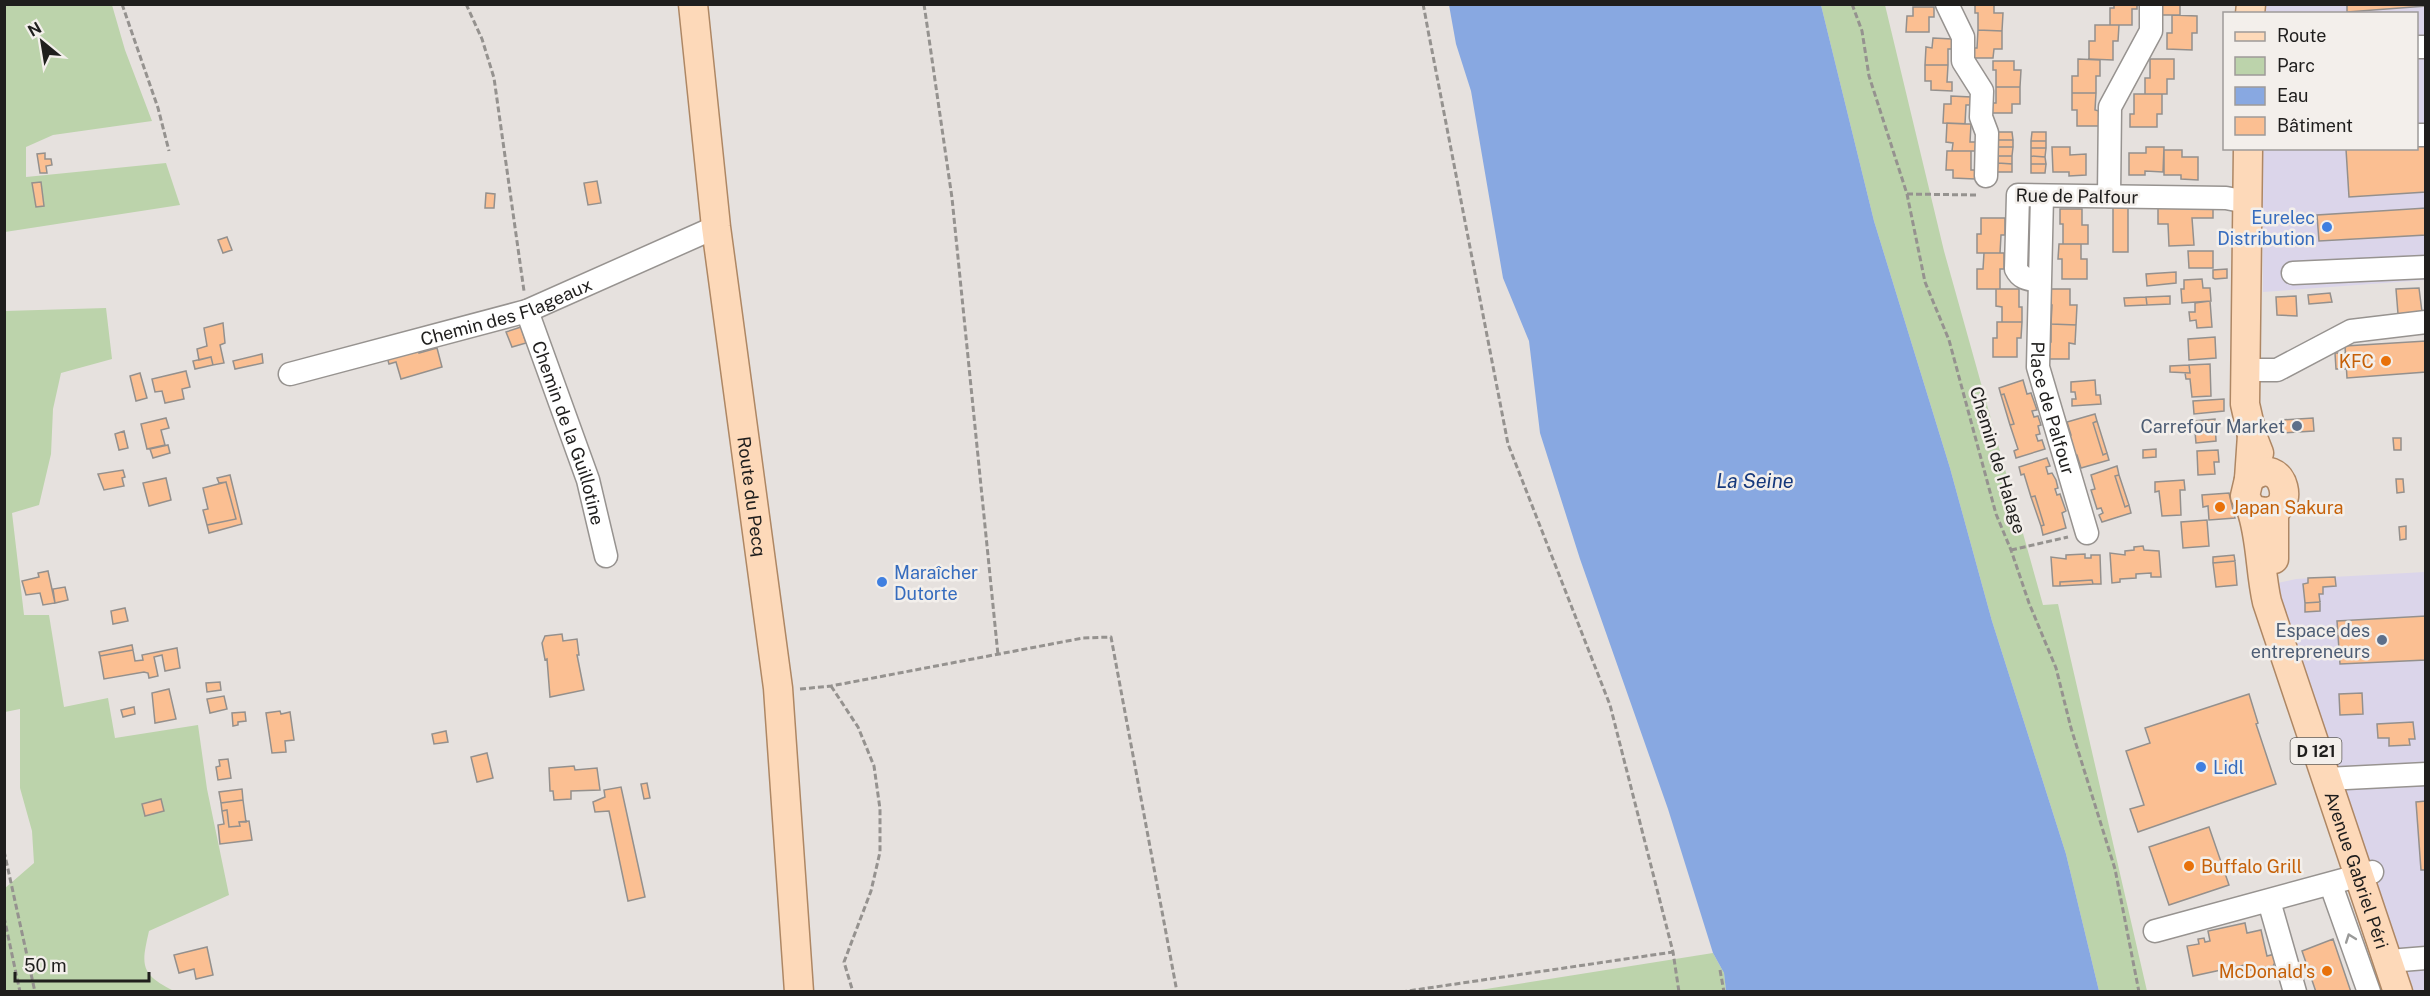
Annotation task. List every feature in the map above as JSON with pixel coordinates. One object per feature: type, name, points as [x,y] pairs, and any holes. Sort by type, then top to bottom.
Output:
[{"type":"main road","name":"Route du Pecq","points":[[693,4],[716,227],[778,688],[799,992]]},
{"type":"main road","name":"Avenue Gabriel Péri","points":[[2248,150],[2245,404],[2280,607],[2365,874],[2405,961],[2412,992]]},
{"type":"main road","name":"Avenue Gabriel Péri","points":[[2398,992],[2405,961]]},
{"type":"street","points":[[1947,4],[1963,37],[1963,61],[1982,91],[1981,117],[1987,133],[1986,176]]},
{"type":"street","points":[[2109,196],[2110,107],[2151,31],[2151,4]]},
{"type":"street","points":[[2018,195],[2016,269],[2027,279],[2039,281]]},
{"type":"street","name":"Rue de Palfour","points":[[2018,195],[2226,198],[2247,202]]},
{"type":"street","name":"Place de Palfour","points":[[2042,196],[2038,367],[2087,534]]},
{"type":"street","name":"Chemin des Flageaux","points":[[290,374],[527,311],[716,227]]},
{"type":"street","points":[[2293,273],[2426,267]]},
{"type":"street","name":"Chemin de la Guillotine","points":[[527,311],[588,480],[606,555]]},
{"type":"street","points":[[2244,370],[2277,370],[2351,331],[2426,322]]},
{"type":"street","points":[[2351,331],[2369,341],[2426,337]]},
{"type":"street","points":[[2333,778],[2426,774]]},
{"type":"street","points":[[2155,931],[2365,874]]},
{"type":"street","points":[[2331,885],[2369,992]]},
{"type":"street","points":[[2269,901],[2295,992]]},
{"type":"path","points":[[122,4],[158,108],[169,151]]},
{"type":"path","points":[[466,4],[482,39],[494,78],[527,311]]},
{"type":"path","points":[[924,4],[952,198],[998,655]]},
{"type":"path","points":[[1423,4],[1508,444],[1610,705],[1673,952],[1679,992]]},
{"type":"path","name":"Chemin de Halage","points":[[1852,4],[1862,31],[1869,76],[1907,194],[1925,282],[1949,340],[1996,514],[2056,668],[2071,728],[2115,869],[2139,992]]},
{"type":"path","name":"Rue de Palfour","points":[[1907,194],[2018,195]]},
{"type":"path","points":[[2011,550],[2087,534]]},
{"type":"path","points":[[778,688],[831,686],[998,655],[1029,647],[1083,638],[1111,637],[1177,992]]},
{"type":"path","points":[[831,686],[858,727],[874,766],[880,809],[880,852],[871,891],[844,962],[853,992]]},
{"type":"path","points":[[4,851],[35,992]]},
{"type":"path","points":[[4,917],[20,992]]},
{"type":"path","points":[[1401,992],[1673,952]]},
{"type":"path","points":[[1720,970],[1724,992]]},
{"type":"shaded area","points":[[2264,5],[2425,5],[2425,280],[2263,292],[2262,150],[2418,150],[2418,12],[2264,12]]},
{"type":"shaded area","points":[[2425,572],[2425,991],[2396,991],[2269,585],[2296,579]]},
{"type":"green space","points":[[5,5],[112,5],[125,50],[152,121],[53,135],[26,147],[26,177],[166,163],[180,205],[5,232]]},
{"type":"green space","points":[[1821,5],[1885,5],[1944,251],[2043,605],[2058,604],[2147,991],[2099,991],[2066,854],[1992,621],[1950,468],[1874,221]]},
{"type":"green space","points":[[106,308],[112,359],[61,373],[53,409],[51,454],[39,505],[12,513],[24,615],[49,615],[64,707],[108,698],[115,738],[198,725],[207,789],[229,895],[149,931],[144,961],[146,968],[155,979],[174,991],[5,992],[4,889],[34,863],[32,831],[20,788],[20,709],[5,712],[5,311]]},
{"type":"green space","points":[[1713,953],[1724,973],[1726,991],[1467,992]]},
{"type":"water","name":"La Seine","points":[[1449,5],[1821,5],[1874,221],[1950,468],[1992,621],[2066,854],[2099,991],[1726,991],[1724,973],[1713,953],[1668,809],[1580,559],[1540,433],[1529,341],[1503,278],[1471,91],[1456,44]]},
{"type":"building","points":[[1975,4],[1994,4],[1994,13],[2003,13],[2002,31],[1978,30],[1978,13],[1975,13]]},
{"type":"building","points":[[2114,4],[2137,4],[2137,9],[2132,9],[2132,25],[2110,25],[2110,8],[2114,8]]},
{"type":"building","points":[[2161,4],[2180,4],[2180,15],[2161,15]]},
{"type":"building","points":[[2347,4],[2426,4],[2426,6],[2347,12]]},
{"type":"building","points":[[1913,7],[1934,7],[1934,17],[1929,17],[1929,32],[1906,32],[1907,16],[1913,16]]},
{"type":"building","points":[[2172,15],[2197,16],[2197,33],[2192,33],[2192,50],[2167,49],[2167,33],[2172,33]]},
{"type":"building","points":[[2095,25],[2119,25],[2118,41],[2113,41],[2113,60],[2089,59],[2089,41],[2095,41]]},
{"type":"building","points":[[1978,30],[2002,31],[2002,49],[1994,49],[1993,58],[1974,58]]},
{"type":"building","points":[[1933,38],[1952,39],[1952,49],[1948,49],[1948,65],[1925,65],[1926,47],[1932,48]]},
{"type":"building","points":[[2078,59],[2100,60],[2100,76],[2096,76],[2096,93],[2072,93],[2072,76],[2078,76]]},
{"type":"building","points":[[2150,59],[2174,59],[2174,79],[2167,79],[2167,94],[2145,94],[2145,78],[2150,78]]},
{"type":"building","points":[[1993,61],[2014,61],[2014,70],[2021,70],[2020,87],[1996,87],[1996,70],[1993,70]]},
{"type":"building","points":[[1925,65],[1948,65],[1947,82],[1952,82],[1952,91],[1931,90],[1931,81],[1925,81]]},
{"type":"building","points":[[1996,87],[2020,87],[2020,104],[2012,104],[2012,113],[1992,113],[1992,103],[1996,103]]},
{"type":"building","points":[[2072,93],[2096,93],[2095,110],[2099,111],[2099,126],[2077,126],[2077,110],[2072,110]]},
{"type":"building","points":[[2134,94],[2162,94],[2162,114],[2157,114],[2157,127],[2130,127],[2130,114],[2134,114]]},
{"type":"building","points":[[1951,96],[1971,97],[1971,105],[1966,105],[1965,124],[1943,123],[1944,104],[1951,104]]},
{"type":"building","points":[[1947,123],[1971,124],[1970,142],[1976,142],[1975,151],[1952,151],[1953,143],[1946,142]]},
{"type":"building","points":[[1998,132],[2012,132],[2013,140],[1998,140]]},
{"type":"building","points":[[2032,132],[2046,132],[2046,141],[2031,141]]},
{"type":"building","points":[[1998,140],[2013,140],[2013,147],[1998,147]]},
{"type":"building","points":[[2031,141],[2046,141],[2046,148],[2031,148]]},
{"type":"building","points":[[2418,145],[2426,145],[2426,192],[2349,197],[2346,150],[2418,150]]},
{"type":"building","points":[[1998,147],[2013,147],[2012,156],[1998,156]]},
{"type":"building","points":[[2052,147],[2070,147],[2070,155],[2086,154],[2086,175],[2069,176],[2069,172],[2053,172]]},
{"type":"building","points":[[2146,147],[2164,147],[2163,172],[2145,171],[2145,175],[2129,175],[2129,153],[2146,153]]},
{"type":"building","points":[[2031,148],[2046,148],[2045,157],[2031,156]]},
{"type":"building","points":[[2164,150],[2182,150],[2182,157],[2198,157],[2198,180],[2181,179],[2181,175],[2164,175]]},
{"type":"building","points":[[1947,151],[1971,151],[1971,170],[1975,170],[1975,179],[1953,178],[1953,170],[1946,170]]},
{"type":"building","points":[[45,153],[45,159],[51,159],[52,165],[46,166],[47,173],[40,173],[37,154]]},
{"type":"building","points":[[1998,156],[2012,156],[2012,164],[1998,163]]},
{"type":"building","points":[[2031,156],[2045,157],[2046,164],[2031,164]]},
{"type":"building","points":[[1998,163],[2012,164],[2012,172],[1997,172]]},
{"type":"building","points":[[2031,164],[2046,164],[2045,173],[2031,173]]},
{"type":"building","points":[[597,181],[601,203],[588,205],[584,183]]},
{"type":"building","points":[[41,182],[44,206],[36,207],[32,183]]},
{"type":"building","points":[[486,193],[495,194],[494,208],[485,208]]},
{"type":"building","points":[[2113,207],[2128,207],[2128,252],[2113,252]]},
{"type":"building","points":[[2158,208],[2213,209],[2213,218],[2192,218],[2194,245],[2169,246],[2168,224],[2158,224]]},
{"type":"building","points":[[2426,208],[2426,235],[2319,241],[2317,215]]},
{"type":"building","points":[[2060,209],[2082,209],[2082,225],[2088,225],[2088,244],[2063,244]]},
{"type":"building","points":[[1981,218],[2005,218],[2005,235],[2001,235],[2000,253],[1977,253],[1977,234],[1981,234]]},
{"type":"building","points":[[227,237],[232,250],[223,253],[218,240]]},
{"type":"building","points":[[2059,244],[2081,244],[2081,259],[2087,259],[2087,279],[2062,279],[2062,259],[2058,259]]},
{"type":"building","points":[[2188,251],[2213,251],[2213,268],[2189,268]]},
{"type":"building","points":[[1984,253],[2004,253],[2004,269],[2000,269],[2000,289],[1977,289],[1977,269],[1983,269]]},
{"type":"building","points":[[2227,269],[2227,278],[2213,278],[2213,270]]},
{"type":"building","points":[[2176,272],[2176,283],[2147,286],[2146,274]]},
{"type":"building","points":[[2202,279],[2203,288],[2210,288],[2211,301],[2182,303],[2181,289],[2184,289],[2184,280]]},
{"type":"building","points":[[2419,288],[2422,312],[2398,314],[2396,289]]},
{"type":"building","points":[[1996,289],[2019,289],[2022,322],[2002,322],[2002,307],[1996,306]]},
{"type":"building","points":[[2049,289],[2070,289],[2070,305],[2077,305],[2076,325],[2051,324],[2052,305],[2048,305]]},
{"type":"building","points":[[2330,293],[2332,302],[2309,304],[2308,295]]},
{"type":"building","points":[[2170,296],[2170,304],[2147,305],[2146,297]]},
{"type":"building","points":[[2296,296],[2297,316],[2277,315],[2276,297]]},
{"type":"building","points":[[2146,297],[2147,305],[2125,306],[2124,298]]},
{"type":"building","points":[[2210,301],[2212,327],[2197,328],[2196,320],[2190,321],[2189,312],[2195,312],[2195,303]]},
{"type":"building","points":[[1997,322],[2022,322],[2021,338],[2017,338],[2017,357],[1993,357],[1993,338],[1997,338]]},
{"type":"building","points":[[223,323],[225,343],[220,345],[224,363],[213,365],[211,357],[199,360],[197,349],[207,346],[204,328]]},
{"type":"building","points":[[2051,324],[2076,325],[2075,344],[2069,343],[2069,359],[2046,359],[2047,342],[2051,342]]},
{"type":"building","points":[[521,327],[526,343],[512,347],[506,332]]},
{"type":"building","points":[[2215,337],[2216,358],[2189,360],[2188,339]]},
{"type":"building","name":"KFC","points":[[2426,341],[2426,372],[2347,378],[2345,346]]},
{"type":"building","points":[[437,348],[442,367],[401,379],[396,362],[389,364],[387,357],[418,349],[419,353]]},
{"type":"building","points":[[2335,353],[2345,353],[2346,369],[2336,369]]},
{"type":"building","points":[[262,354],[263,363],[235,369],[233,361]]},
{"type":"building","points":[[211,357],[213,365],[195,369],[193,361]]},
{"type":"building","points":[[2210,364],[2211,396],[2192,397],[2190,379],[2186,379],[2185,373],[2190,373],[2189,365]]},
{"type":"building","points":[[2189,365],[2190,373],[2170,372],[2170,366]]},
{"type":"building","points":[[186,371],[190,387],[182,389],[184,399],[165,403],[162,391],[155,392],[152,379]]},
{"type":"building","points":[[140,373],[147,398],[136,401],[130,376]]},
{"type":"building","points":[[2023,380],[2027,394],[2031,393],[2037,410],[2032,411],[2034,417],[2038,416],[2041,425],[2038,426],[2040,434],[2036,435],[2038,441],[2042,440],[2045,449],[2016,458],[2014,451],[2018,449],[2010,425],[2014,424],[2004,394],[2001,395],[1999,388]]},
{"type":"building","points":[[2095,380],[2096,395],[2100,395],[2101,404],[2072,406],[2072,399],[2076,399],[2075,392],[2071,392],[2071,382]]},
{"type":"building","points":[[2004,394],[2014,424],[2010,425],[2001,395]]},
{"type":"building","points":[[2224,399],[2224,411],[2194,414],[2193,401]]},
{"type":"building","points":[[2095,414],[2097,421],[2093,423],[2103,455],[2107,453],[2109,460],[2081,468],[2077,455],[2072,456],[2066,437],[2071,435],[2067,422]]},
{"type":"building","points":[[166,418],[169,428],[161,430],[165,445],[147,449],[141,424]]},
{"type":"building","name":"Carrefour Market","points":[[2313,418],[2314,431],[2281,433],[2280,420]]},
{"type":"building","points":[[2215,419],[2216,441],[2196,443],[2194,421]]},
{"type":"building","points":[[2097,421],[2107,453],[2103,455],[2093,423]]},
{"type":"building","points":[[124,431],[128,448],[119,450],[115,434]]},
{"type":"building","points":[[2393,438],[2401,438],[2401,450],[2394,450]]},
{"type":"building","points":[[168,445],[170,453],[153,458],[150,449]]},
{"type":"building","points":[[2156,449],[2156,457],[2143,458],[2143,450]]},
{"type":"building","points":[[2218,450],[2219,462],[2214,462],[2215,474],[2198,475],[2197,451]]},
{"type":"building","points":[[2047,458],[2050,466],[2046,467],[2048,474],[2052,473],[2056,480],[2058,488],[2055,489],[2057,495],[2060,494],[2066,511],[2062,513],[2066,528],[2043,535],[2041,526],[2044,525],[2035,496],[2031,497],[2024,474],[2021,475],[2019,467]]},
{"type":"building","points":[[2117,466],[2119,475],[2115,476],[2125,507],[2129,505],[2131,513],[2102,522],[2099,515],[2103,513],[2101,508],[2097,509],[2091,490],[2095,489],[2091,475]]},
{"type":"building","points":[[123,470],[124,486],[104,490],[98,474]]},
{"type":"building","points":[[230,475],[242,524],[209,533],[207,525],[236,519],[226,482],[219,483],[217,478]]},
{"type":"building","points":[[2119,475],[2129,505],[2125,507],[2115,476]]},
{"type":"building","points":[[166,478],[171,500],[149,506],[143,483]]},
{"type":"building","points":[[2396,479],[2403,479],[2404,492],[2397,493]]},
{"type":"building","points":[[2184,480],[2185,490],[2180,490],[2181,515],[2162,516],[2159,491],[2155,492],[2155,482]]},
{"type":"building","points":[[226,482],[236,519],[207,525],[203,510],[208,509],[203,488]]},
{"type":"building","name":"Japan Sakura","points":[[2229,493],[2235,518],[2209,520],[2208,506],[2203,507],[2202,495]]},
{"type":"building","points":[[2035,496],[2044,525],[2041,526],[2031,497]]},
{"type":"building","points":[[2207,520],[2209,546],[2183,548],[2181,522]]},
{"type":"building","points":[[2406,526],[2406,539],[2400,540],[2399,527]]},
{"type":"building","points":[[2143,546],[2144,550],[2159,551],[2161,577],[2151,577],[2151,573],[2136,574],[2136,578],[2120,579],[2120,582],[2112,583],[2110,553],[2125,555],[2125,551]]},
{"type":"building","points":[[2085,554],[2085,558],[2100,555],[2101,584],[2093,584],[2092,580],[2060,582],[2060,586],[2053,586],[2051,557],[2066,559],[2066,555]]},
{"type":"building","points":[[2234,555],[2235,561],[2213,563],[2213,557]]},
{"type":"building","points":[[2235,561],[2237,585],[2216,587],[2213,563]]},
{"type":"building","points":[[48,571],[55,603],[43,605],[40,593],[26,595],[22,581],[39,577],[38,573]]},
{"type":"building","points":[[2335,577],[2336,586],[2323,587],[2323,594],[2319,594],[2320,602],[2305,603],[2303,584],[2308,583],[2308,578]]},
{"type":"building","points":[[2092,580],[2093,584],[2060,586],[2060,582]]},
{"type":"building","points":[[65,587],[68,600],[55,603],[53,589]]},
{"type":"building","points":[[2320,602],[2320,611],[2305,612],[2305,603]]},
{"type":"building","points":[[125,608],[128,621],[113,624],[111,611]]},
{"type":"building","name":"Espace des entrepreneurs","points":[[2426,616],[2426,660],[2340,664],[2337,621]]},
{"type":"building","points":[[562,634],[563,641],[577,639],[579,655],[577,655],[584,690],[550,697],[547,659],[545,660],[542,643],[545,636]]},
{"type":"building","points":[[132,645],[133,650],[100,656],[99,652]]},
{"type":"building","points":[[177,648],[180,668],[165,671],[162,655],[154,657],[158,676],[149,678],[148,673],[144,672],[104,679],[100,656],[133,650],[135,661],[143,660],[142,655]]},
{"type":"building","points":[[220,682],[221,690],[207,692],[206,683]]},
{"type":"building","points":[[169,689],[176,719],[155,723],[152,693]]},
{"type":"building","points":[[2362,693],[2363,714],[2340,715],[2339,694]]},
{"type":"building","name":"Lidl","points":[[2249,694],[2258,723],[2256,724],[2276,784],[2138,832],[2130,809],[2144,805],[2126,751],[2150,743],[2145,728]]},
{"type":"building","points":[[224,696],[227,709],[210,713],[207,699]]},
{"type":"building","points":[[134,707],[135,714],[123,717],[121,710]]},
{"type":"building","points":[[280,711],[281,714],[290,712],[294,740],[285,741],[286,752],[272,753],[266,713]]},
{"type":"building","points":[[245,712],[246,721],[238,722],[238,725],[233,726],[232,713]]},
{"type":"building","points":[[2413,722],[2415,739],[2409,739],[2410,745],[2389,746],[2389,738],[2378,738],[2377,724]]},
{"type":"building","points":[[446,731],[448,742],[434,744],[432,734]]},
{"type":"building","points":[[487,753],[493,778],[477,782],[471,757]]},
{"type":"building","points":[[228,759],[231,778],[218,780],[216,767],[220,766],[219,760]]},
{"type":"building","points":[[574,766],[575,770],[597,768],[600,790],[571,791],[571,799],[554,800],[553,791],[550,791],[549,768]]},
{"type":"building","points":[[647,783],[650,798],[644,799],[641,784]]},
{"type":"building","points":[[621,787],[645,897],[628,901],[609,811],[595,812],[593,802],[605,797],[604,790]]},
{"type":"building","points":[[242,789],[243,800],[221,803],[219,792]]},
{"type":"building","points":[[161,799],[164,811],[145,816],[142,804]]},
{"type":"building","points":[[243,800],[246,822],[239,822],[240,826],[229,827],[227,810],[222,811],[221,803]]},
{"type":"building","points":[[2426,801],[2426,870],[2421,870],[2416,802]]},
{"type":"building","points":[[227,810],[229,827],[240,826],[239,822],[249,821],[252,840],[220,844],[218,825],[224,824],[222,811]]},
{"type":"building","name":"Buffalo Grill","points":[[2209,827],[2229,885],[2169,905],[2149,847]]},
{"type":"building","points":[[2245,923],[2247,933],[2261,930],[2267,956],[2275,954],[2276,961],[2273,966],[2246,971],[2244,965],[2193,976],[2187,946],[2199,944],[2198,939],[2204,938],[2205,942],[2210,941],[2208,931]]},
{"type":"building","name":"McDonald's","points":[[2333,939],[2351,992],[2316,992],[2302,951]]},
{"type":"building","points":[[207,947],[213,975],[196,979],[194,969],[179,973],[174,955]]},
{"type":"place","name":"Eurelec Distribution","points":[[2327,227]]},
{"type":"place","name":"KFC","points":[[2386,361]]},
{"type":"place","name":"Carrefour Market","points":[[2297,426]]},
{"type":"place","name":"Japan Sakura","points":[[2220,507]]},
{"type":"place","name":"Maraîcher Dutorte","points":[[882,582]]},
{"type":"place","name":"Espace des entrepreneurs","points":[[2382,640]]},
{"type":"place","name":"Lidl","points":[[2201,767]]},
{"type":"place","name":"Buffalo Grill","points":[[2189,866]]},
{"type":"place","name":"McDonald's","points":[[2327,971]]}]
